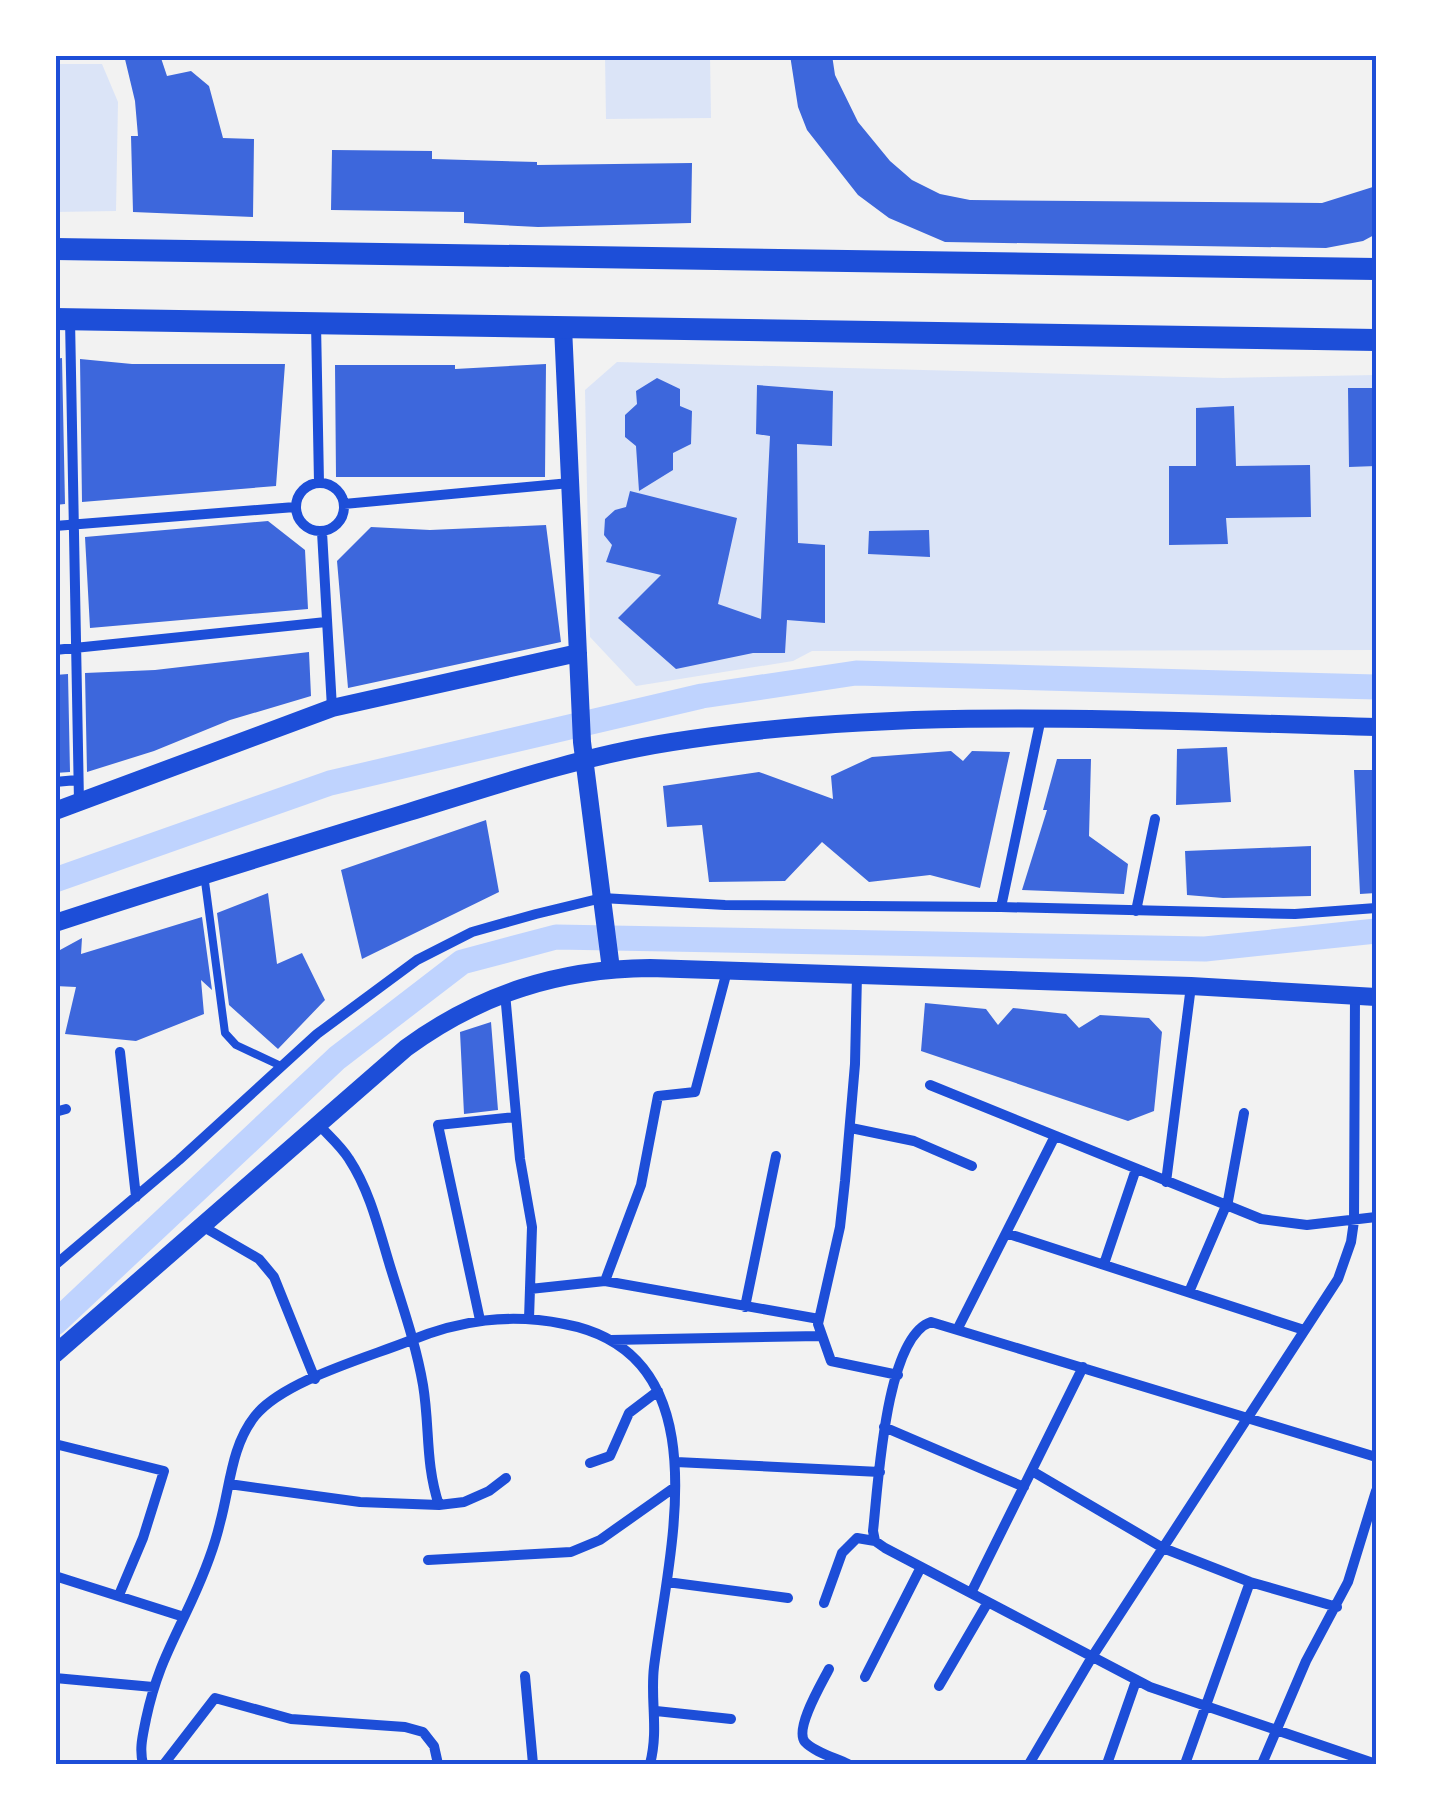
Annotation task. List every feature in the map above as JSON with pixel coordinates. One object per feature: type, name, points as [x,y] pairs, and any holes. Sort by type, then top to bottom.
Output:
[{"type":"main road","points":[[55,249],[1376,269]]},
{"type":"main road","points":[[1341,270],[1376,282]]},
{"type":"main road","points":[[63,319],[1376,340]]},
{"type":"street","points":[[63,319],[73,525],[79,802]]},
{"type":"street","points":[[316,322],[319,483]]},
{"type":"street","points":[[564,327],[583,750],[611,962]]},
{"type":"street","points":[[344,504],[570,483]]},
{"type":"street","points":[[312,484],[333,486],[344,504],[341,520],[322,532],[306,528],[296,515],[300,493],[312,484]]},
{"type":"street","points":[[55,526],[296,507]]},
{"type":"street","points":[[322,532],[332,708]]},
{"type":"street","points":[[55,650],[326,622]]},
{"type":"street","points":[[55,811],[332,708],[578,661]]},
{"type":"street","points":[[1001,907],[1041,718]]},
{"type":"street","points":[[55,923],[583,750],[797,726],[911,720],[1041,718],[1376,726]]},
{"type":"street","points":[[55,782],[77,780]]},
{"type":"street","points":[[1136,912],[1155,819]]},
{"type":"street","points":[[55,1265],[317,1034],[417,960],[472,932],[602,898],[725,905],[1136,912],[1295,914],[1376,908]]},
{"type":"street","points":[[55,1354],[434,1027],[505,992],[611,962],[727,971],[1191,986],[1376,997]]},
{"type":"street","points":[[606,1282],[641,1185],[658,1096],[696,1092],[727,971]]},
{"type":"street","points":[[857,975],[851,1128],[840,1226],[819,1319],[820,1336],[831,1360],[898,1375]]},
{"type":"street","points":[[1166,1182],[1191,986]]},
{"type":"street","points":[[505,992],[515,1117],[532,1227],[528,1319]]},
{"type":"street","points":[[1028,1764],[1092,1657],[1338,1279],[1354,1221],[1355,996]]},
{"type":"street","points":[[120,1052],[136,1196]]},
{"type":"street","points":[[930,1086],[1226,1207],[1284,1224],[1319,1225],[1376,1217]]},
{"type":"street","points":[[1188,1292],[1226,1207],[1244,1112]]},
{"type":"street","points":[[480,1320],[438,1126],[515,1117]]},
{"type":"street","points":[[318,1124],[348,1156],[363,1185],[412,1339],[428,1418],[428,1474],[439,1506]]},
{"type":"street","points":[[851,1128],[914,1142],[972,1166]]},
{"type":"street","points":[[958,1328],[1055,1136]]},
{"type":"street","points":[[744,1307],[764,1230],[776,1156]]},
{"type":"street","points":[[1104,1264],[1136,1169]]},
{"type":"street","points":[[202,1226],[259,1259],[274,1277],[315,1378]]},
{"type":"street","points":[[1006,1233],[1304,1330]]},
{"type":"street","points":[[530,1289],[606,1282],[819,1319]]},
{"type":"street","points":[[143,1764],[142,1733],[152,1687],[219,1529],[236,1452],[252,1419],[280,1392],[445,1326],[480,1320],[528,1319],[567,1324],[609,1340],[642,1367],[672,1424],[676,1462],[667,1582],[654,1671],[656,1711],[650,1764]]},
{"type":"street","points":[[875,1541],[888,1401],[911,1338],[918,1328],[932,1322],[1376,1457]]},
{"type":"street","points":[[609,1340],[820,1336]]},
{"type":"street","points":[[971,1593],[1084,1367]]},
{"type":"street","points":[[590,1463],[610,1456],[629,1413],[658,1391]]},
{"type":"street","points":[[884,1427],[1024,1488]]},
{"type":"street","points":[[55,1444],[164,1471],[143,1538],[119,1595]]},
{"type":"street","points":[[676,1462],[880,1472]]},
{"type":"street","points":[[1032,1471],[1163,1548],[1250,1582],[1337,1607]]},
{"type":"street","points":[[229,1484],[360,1502],[439,1506],[464,1502],[506,1478]]},
{"type":"street","points":[[428,1560],[571,1552],[600,1540],[674,1487]]},
{"type":"street","points":[[1262,1764],[1306,1661],[1337,1607],[1358,1556],[1376,1491]]},
{"type":"street","points":[[824,1603],[845,1546],[857,1538],[875,1541],[1136,1681],[1204,1708],[1376,1764]]},
{"type":"street","points":[[865,1677],[922,1568]]},
{"type":"street","points":[[55,1576],[184,1617]]},
{"type":"street","points":[[667,1582],[788,1598]]},
{"type":"street","points":[[1185,1764],[1250,1582]]},
{"type":"street","points":[[939,1686],[988,1602]]},
{"type":"street","points":[[829,1668],[804,1720],[802,1736],[806,1743],[848,1764]]},
{"type":"street","points":[[525,1676],[533,1764]]},
{"type":"street","points":[[55,1678],[152,1687]]},
{"type":"street","points":[[1108,1764],[1136,1681]]},
{"type":"street","points":[[164,1764],[214,1698],[292,1719],[404,1727],[424,1732],[430,1736],[438,1764]]},
{"type":"street","points":[[656,1711],[731,1719]]},
{"type":"lane","points":[[204,874],[225,1033],[236,1045],[282,1066]]},
{"type":"shaded area","points":[[605,55],[710,55],[711,118],[606,119]]},
{"type":"shaded area","points":[[55,64],[102,64],[118,102],[116,211],[55,212]]},
{"type":"shaded area","points":[[617,362],[1223,378],[1376,375],[1376,650],[812,651],[793,661],[636,686],[590,637],[585,390]]},
{"type":"building","points":[[124,55],[160,55],[167,76],[191,71],[209,86],[223,138],[254,139],[253,217],[133,212],[131,136],[138,136],[135,101]]},
{"type":"building","points":[[790,55],[832,55],[835,75],[858,122],[890,161],[912,180],[940,194],[970,200],[1322,203],[1376,186],[1376,234],[1363,241],[1326,248],[945,242],[889,218],[858,195],[807,130],[798,107]]},
{"type":"building","points":[[332,150],[432,151],[432,159],[537,165],[692,163],[691,223],[538,227],[464,223],[464,212],[331,210]]},
{"type":"building","points":[[62,358],[65,504],[55,505],[55,359]]},
{"type":"building","points":[[80,359],[132,364],[285,364],[276,486],[82,502]]},
{"type":"building","points":[[546,364],[545,477],[336,477],[335,365],[455,365],[455,369]]},
{"type":"building","points":[[657,378],[680,389],[680,406],[692,411],[691,444],[673,453],[673,470],[639,491],[636,446],[625,437],[625,415],[637,404],[636,391]]},
{"type":"building","points":[[757,385],[833,391],[832,446],[797,444],[798,543],[825,545],[825,623],[787,620],[785,653],[753,653],[676,669],[618,618],[661,575],[606,562],[612,545],[604,535],[605,519],[626,507],[630,491],[737,518],[718,604],[761,619],[770,436],[756,434]]},
{"type":"building","points":[[1348,388],[1376,388],[1376,466],[1349,467]]},
{"type":"building","points":[[1234,406],[1236,466],[1310,465],[1311,517],[1226,518],[1228,544],[1169,545],[1169,466],[1196,466],[1196,408]]},
{"type":"building","points":[[268,521],[305,550],[308,609],[90,628],[85,537]]},
{"type":"building","points":[[546,525],[561,642],[348,688],[337,561],[371,527],[430,530]]},
{"type":"building","points":[[929,530],[930,557],[868,554],[869,531]]},
{"type":"building","points":[[309,652],[311,696],[230,720],[154,751],[87,772],[85,673],[155,670]]},
{"type":"building","points":[[68,674],[70,772],[55,773],[55,675]]},
{"type":"building","points":[[1227,747],[1231,802],[1176,805],[1177,749]]},
{"type":"building","points":[[951,751],[963,761],[972,751],[1010,752],[980,888],[930,875],[869,882],[822,842],[785,881],[709,882],[702,825],[667,827],[663,786],[759,772],[833,799],[831,776],[872,757]]},
{"type":"building","points":[[1057,759],[1091,759],[1089,836],[1128,864],[1124,894],[1022,890],[1047,810],[1043,810]]},
{"type":"building","points":[[1354,770],[1376,770],[1376,893],[1360,894]]},
{"type":"building","points":[[486,820],[499,892],[362,959],[341,870]]},
{"type":"building","points":[[1311,846],[1311,896],[1187,895],[1185,851]]},
{"type":"building","points":[[268,893],[277,964],[302,953],[325,1000],[278,1049],[229,1005],[217,913]]},
{"type":"building","points":[[202,917],[212,990],[201,980],[204,1014],[136,1041],[65,1034],[76,987],[55,986],[60,950],[82,938],[81,954]]},
{"type":"building","points":[[925,1003],[986,1009],[998,1025],[1013,1008],[1066,1014],[1079,1028],[1100,1015],[1149,1018],[1162,1032],[1154,1111],[1128,1121],[921,1051]]},
{"type":"building","points":[[491,1022],[498,1110],[464,1114],[460,1032]]},
{"type":"waterway","points":[[55,880],[330,783],[702,696],[856,673],[1376,687]]},
{"type":"waterway","points":[[55,1323],[337,1058],[462,962],[556,937],[1205,949],[1376,931]]}]
